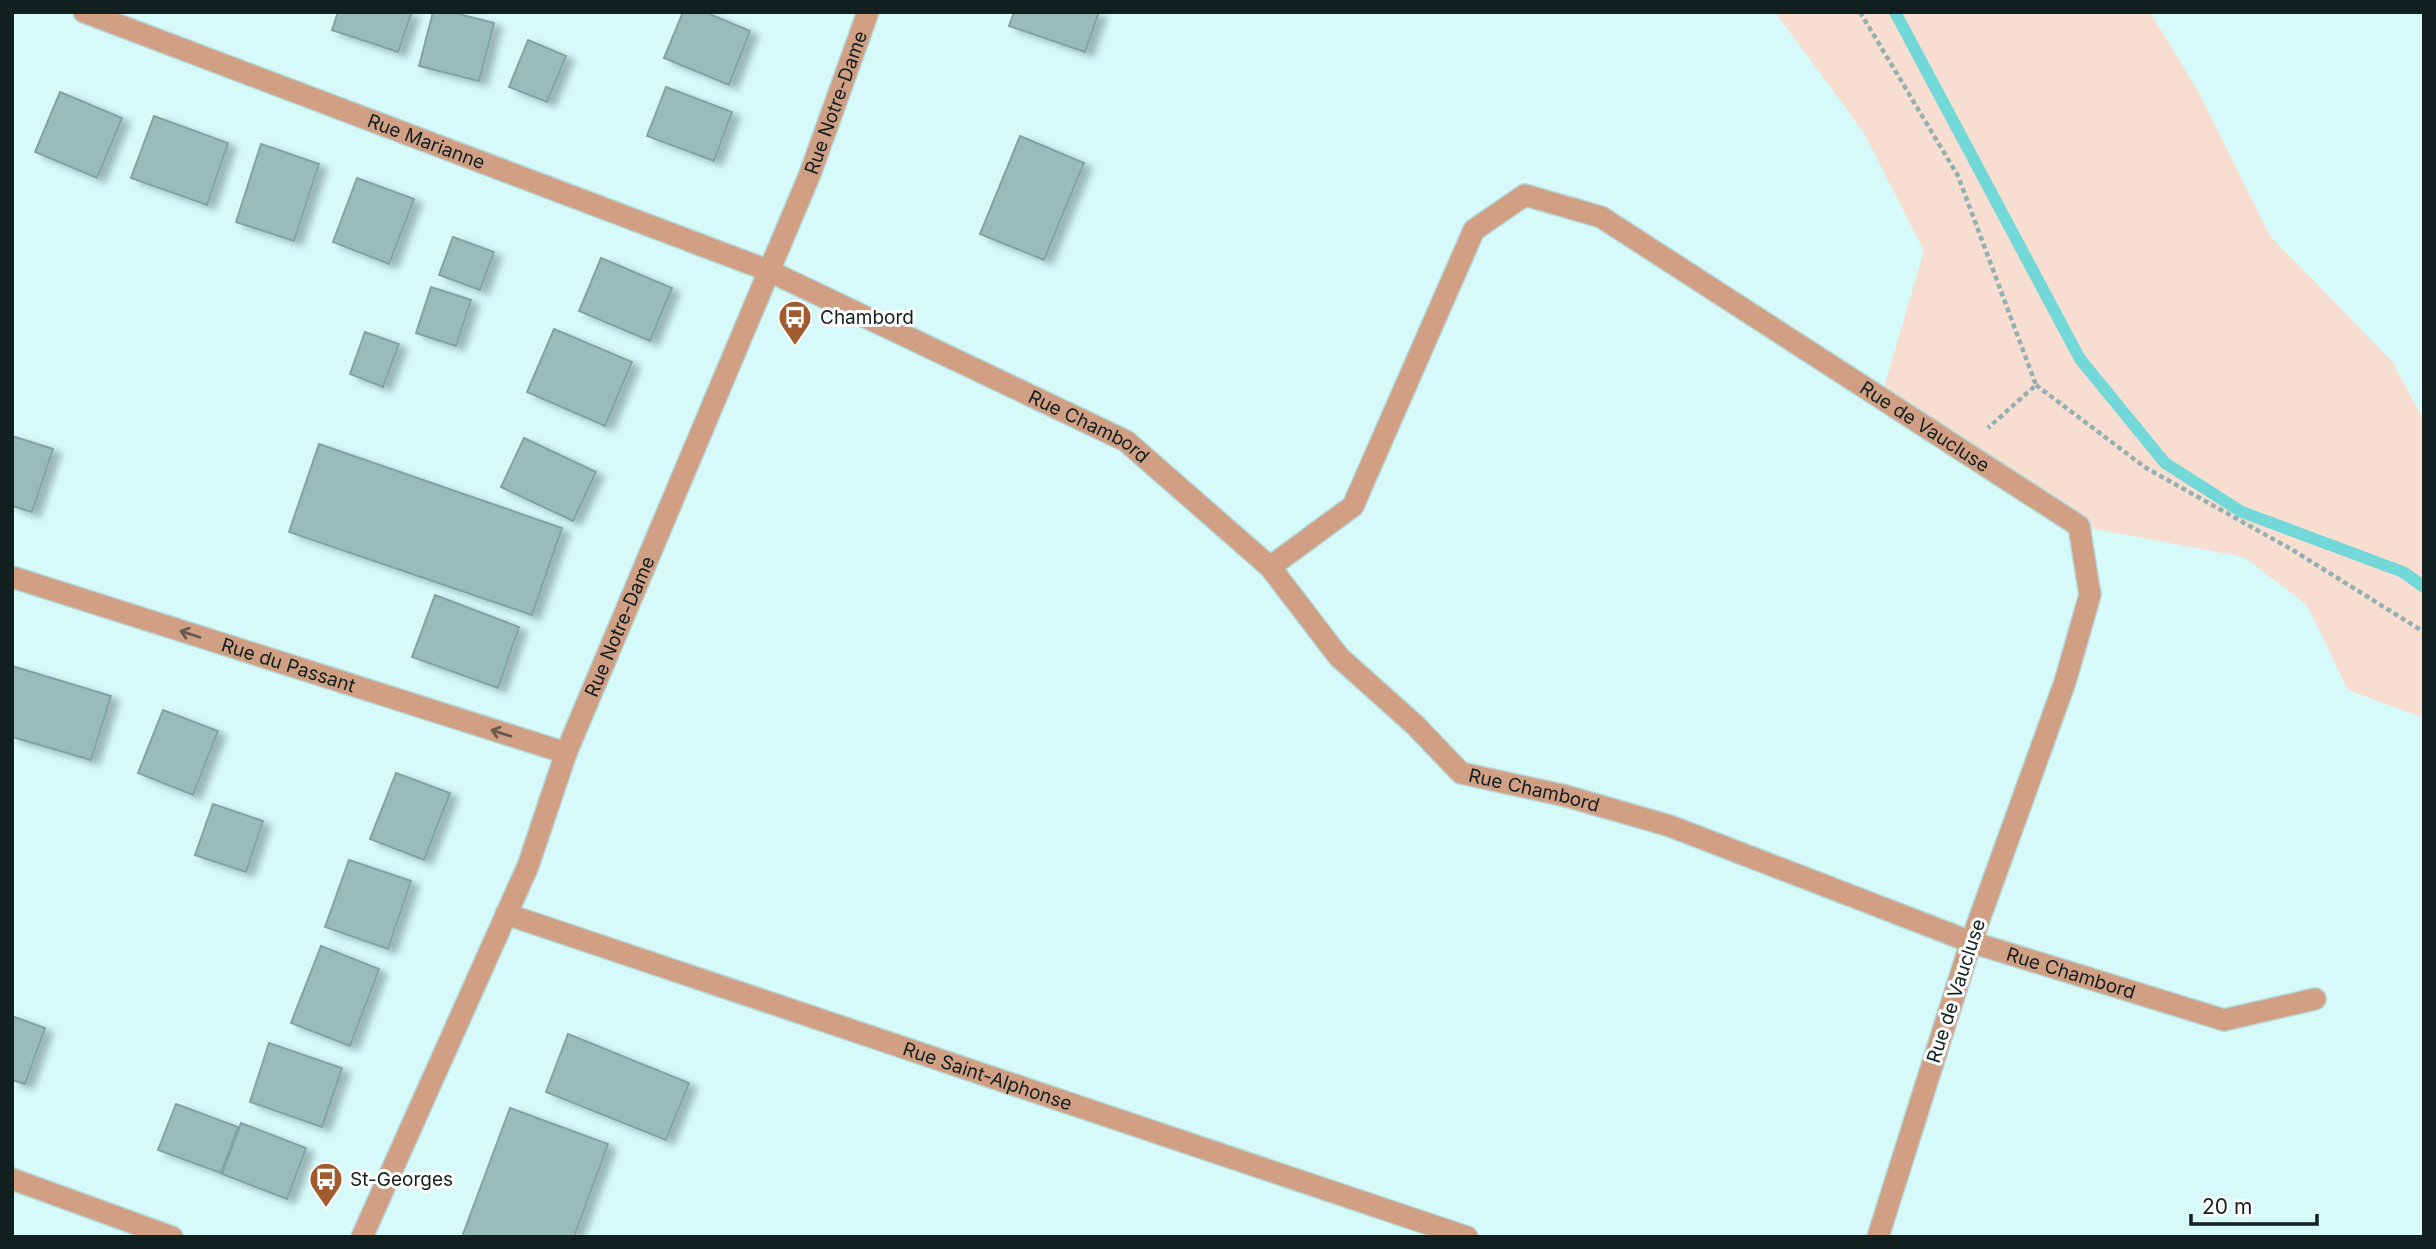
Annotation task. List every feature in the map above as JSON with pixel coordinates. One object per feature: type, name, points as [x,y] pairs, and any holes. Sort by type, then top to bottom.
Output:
[{"type":"street","name":"Rue Marianne","points":[[84,12],[767,270]]},
{"type":"street","name":"Rue Notre-Dame","points":[[362,1237],[528,866],[566,753],[767,270],[810,174],[868,12]]},
{"type":"street","name":"Rue de Vaucluse","points":[[1270,567],[1353,506],[1474,230],[1525,195],[1601,217],[2079,526],[2090,595],[2065,682],[1971,942],[1878,1237]]},
{"type":"street","name":"Rue Chambord","points":[[767,270],[1126,441],[1270,567],[1339,657],[1415,725],[1461,773],[1566,796],[1670,826],[1971,942],[2224,1020],[2315,999]]},
{"type":"street","name":"Rue du Passant","points":[[12,578],[566,753]]},
{"type":"street","name":"Rue Saint-Alphonse","points":[[506,914],[1467,1237]]},
{"type":"street","points":[[12,1179],[172,1237]]},
{"type":"path","points":[[1860,12],[1958,176],[2036,385],[2146,468],[2291,549],[2424,632]]},
{"type":"path","points":[[1962,451],[2036,385]]},
{"type":"shaded area","points":[[1775,12],[2150,12],[2198,91],[2270,236],[2392,361],[2424,421],[2424,718],[2348,690],[2307,605],[2244,557],[2079,526],[1881,398],[1924,251],[1864,133]]},
{"type":"building","points":[[338,12],[412,12],[398,52],[332,30]]},
{"type":"building","points":[[433,12],[451,12],[494,23],[479,81],[419,66]]},
{"type":"building","points":[[683,12],[705,12],[750,31],[729,85],[664,58]]},
{"type":"building","points":[[1014,12],[1099,12],[1085,52],[1009,26]]},
{"type":"building","points":[[528,40],[566,56],[547,102],[509,87]]},
{"type":"building","points":[[666,87],[732,112],[714,161],[647,136]]},
{"type":"building","points":[[60,92],[122,118],[97,178],[35,152]]},
{"type":"building","points":[[154,116],[228,143],[207,205],[131,178]]},
{"type":"building","points":[[1020,136],[1084,163],[1044,260],[980,234]]},
{"type":"building","points":[[261,144],[319,164],[294,241],[236,222]]},
{"type":"building","points":[[357,178],[414,199],[389,264],[333,242]]},
{"type":"building","points":[[453,237],[494,252],[480,290],[439,275]]},
{"type":"building","points":[[601,258],[672,288],[650,341],[579,311]]},
{"type":"building","points":[[431,287],[471,300],[456,346],[416,333]]},
{"type":"building","points":[[554,329],[632,362],[605,426],[527,392]]},
{"type":"building","points":[[365,332],[399,344],[383,387],[350,374]]},
{"type":"building","points":[[12,436],[53,449],[32,512],[12,506]]},
{"type":"building","points":[[524,438],[596,472],[573,521],[501,487]]},
{"type":"building","points":[[319,444],[562,528],[532,615],[289,532]]},
{"type":"building","points":[[435,595],[519,627],[498,688],[412,657]]},
{"type":"building","points":[[12,666],[111,696],[91,760],[12,737]]},
{"type":"building","points":[[163,710],[218,731],[193,795],[138,773]]},
{"type":"building","points":[[396,773],[450,793],[424,860],[370,839]]},
{"type":"building","points":[[213,804],[263,821],[246,872],[195,855]]},
{"type":"building","points":[[349,860],[411,881],[388,949],[325,927]]},
{"type":"building","points":[[321,946],[379,969],[350,1046],[291,1023]]},
{"type":"building","points":[[12,1016],[45,1028],[25,1084],[12,1080]]},
{"type":"building","points":[[568,1034],[689,1083],[666,1140],[546,1092]]},
{"type":"building","points":[[269,1043],[342,1068],[322,1127],[250,1102]]},
{"type":"building","points":[[176,1104],[238,1127],[221,1173],[158,1150]]},
{"type":"building","points":[[510,1108],[608,1144],[574,1237],[462,1237]]},
{"type":"building","points":[[241,1123],[306,1148],[287,1199],[222,1174]]},
{"type":"waterway","points":[[1895,12],[2080,359],[2165,463],[2242,512],[2403,572],[2424,587]]},
{"type":"place","name":"Chambord","points":[[795,347]]},
{"type":"place","name":"St-Georges","points":[[326,1209]]}]
